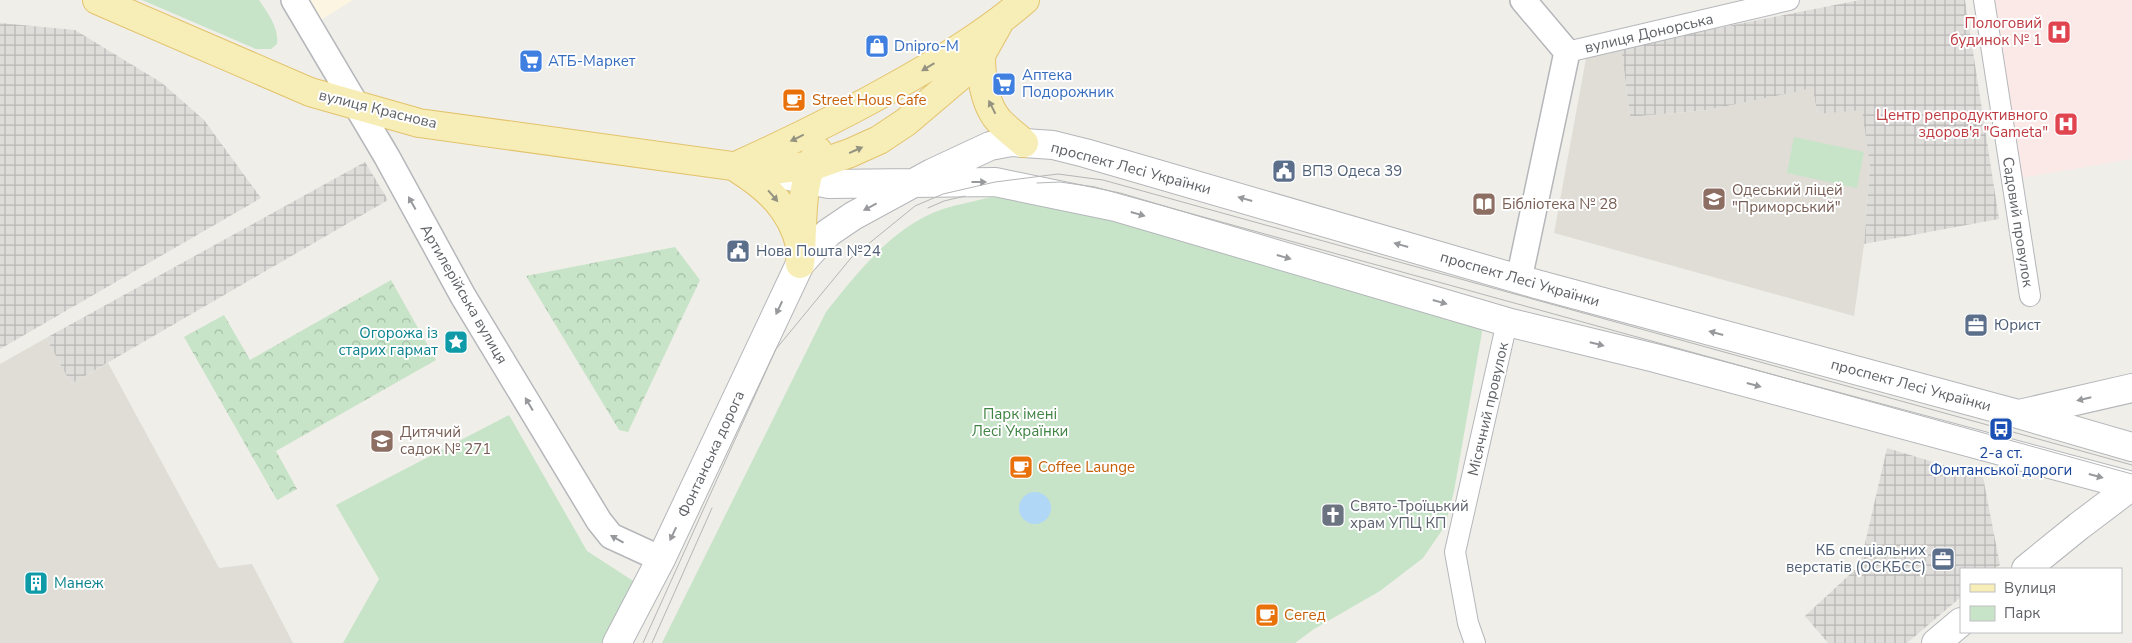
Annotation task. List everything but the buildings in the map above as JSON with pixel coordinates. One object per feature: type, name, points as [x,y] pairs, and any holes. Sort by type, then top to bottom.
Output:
[{"type":"main road","name":"вулиця Краснова","points":[[97,0],[310,92],[419,123],[768,171],[808,173],[879,140],[933,100],[981,54],[999,23]]},
{"type":"main road","points":[[734,166],[840,116],[924,70],[999,23],[1025,0]]},
{"type":"main road","points":[[981,54],[981,73],[987,98],[998,120],[1024,143],[1017,151],[1014,160],[1017,170],[1028,188]]},
{"type":"main road","points":[[801,257],[808,173],[840,116]]},
{"type":"main road","name":"проспект Лесі Українки","points":[[801,257],[841,223],[913,184],[990,146],[1011,142],[1053,145],[1520,279],[2018,414],[2132,447]]},
{"type":"main road","points":[[734,166],[756,180],[775,196],[788,218],[801,257]]},
{"type":"main road","name":"проспект Лесі Українки","points":[[808,173],[828,184],[995,182],[1116,208],[1508,322],[1655,358],[2132,486]]},
{"type":"main road","name":"Фонтанська дорога","points":[[617,643],[661,560],[801,257]]},
{"type":"main road","points":[[2018,414],[2132,388]]},
{"type":"main road","points":[[2027,568],[2078,526],[2132,486]]},
{"type":"main road","points":[[1936,643],[1960,623]]},
{"type":"street","name":"Артилерійська вулиця","points":[[294,0],[387,157],[463,296],[599,521],[611,536],[661,560]]},
{"type":"street","name":"вулиця Донорська","points":[[1523,0],[1567,52]]},
{"type":"street","name":"вулиця Донорська","points":[[1567,52],[1789,0]]},
{"type":"street","name":"Садовий провулок","points":[[1984,0],[2030,296]]},
{"type":"street","name":"вулиця Донорська","points":[[1520,279],[1567,52]]},
{"type":"street","name":"Місячний провулок","points":[[1475,643],[1468,623],[1455,552],[1508,322]]},
{"type":"shaded area","points":[[296,0],[353,0],[311,26]]},
{"type":"shaded area","points":[[1860,0],[1965,0],[1999,219],[1864,244],[1870,165],[1817,114],[1813,89],[1708,110],[1630,117],[1621,47]]},
{"type":"shaded area","points":[[1982,0],[2132,0],[2132,159],[2010,180]]},
{"type":"shaded area","points":[[0,23],[75,30],[162,83],[204,120],[261,198],[0,349]]},
{"type":"shaded area","name":"Одеський ліцей \"Приморський\"","points":[[1621,46],[1630,117],[1708,110],[1813,88],[1817,114],[1862,110],[1870,165],[1864,245],[1854,316],[1554,233],[1587,53]]},
{"type":"shaded area","points":[[365,162],[388,200],[71,384],[46,338]]},
{"type":"shaded area","points":[[46,338],[71,384],[108,363],[219,568],[252,564],[293,643],[0,643],[0,364]]},
{"type":"shaded area","points":[[1887,448],[1983,477],[2000,565],[1996,568],[1960,568],[1960,598],[1907,643],[1828,643],[1805,616],[1860,565]]},
{"type":"green space","points":[[142,0],[259,0],[275,26],[277,44],[271,49],[256,49]]},
{"type":"green space","points":[[1794,137],[1864,152],[1857,188],[1787,173]]},
{"type":"green space","name":"Парк імені Лесі Українки","points":[[992,197],[1066,207],[1480,326],[1482,332],[1454,491],[1445,526],[1423,558],[1380,591],[1314,629],[1295,643],[662,643],[826,312],[864,266],[892,239],[908,227],[943,209]]},
{"type":"green space","points":[[675,247],[700,280],[628,432],[619,430],[526,276]]},
{"type":"green space","points":[[391,280],[436,360],[276,451],[297,489],[277,500],[184,337],[224,315],[250,360]]},
{"type":"green space","points":[[509,415],[587,551],[641,586],[615,643],[343,643],[379,579],[336,505]]},
{"type":"water","points":[[1035,492],[1041,493],[1046,497],[1050,502],[1050,514],[1046,519],[1041,523],[1035,524],[1029,523],[1024,519],[1020,514],[1019,508],[1020,502],[1024,497],[1029,493]]},
{"type":"tram line","points":[[643,643],[776,349],[851,258],[915,206],[943,194],[995,182],[1058,174],[1103,180],[2132,465]]},
{"type":"tram line","points":[[1037,183],[1060,182],[1095,187],[2132,474]]},
{"type":"tram line","points":[[928,208],[944,201],[965,196]]},
{"type":"tram line","points":[[652,643],[712,508]]},
{"type":"place","name":"Пологовий будинок № 1","points":[[2059,32]]},
{"type":"place","name":"Dnipro-M","points":[[877,46]]},
{"type":"place","name":"АТБ-Маркет","points":[[531,61]]},
{"type":"place","name":"Аптека Подорожник","points":[[1004,84]]},
{"type":"place","name":"Street Hous Cafe","points":[[794,100]]},
{"type":"place","name":"Центр репродуктивного здоров'я \"Gameta\"","points":[[2066,124]]},
{"type":"place","name":"ВПЗ Одеса 39","points":[[1284,171]]},
{"type":"place","name":"Одеський ліцей \"Приморський\"","points":[[1714,199]]},
{"type":"place","name":"Бібліотека № 28","points":[[1484,204]]},
{"type":"place","name":"Нова Пошта №24","points":[[738,251]]},
{"type":"place","name":"Юрист","points":[[1976,325]]},
{"type":"place","name":"Огорожа із старих гармат","points":[[456,342]]},
{"type":"place","name":"2-а ст. Фонтанської дороги","points":[[2001,429]]},
{"type":"place","name":"Дитячий садок № 271","points":[[382,441]]},
{"type":"place","name":"Coffee Launge","points":[[1021,467]]},
{"type":"place","name":"Свято-Троїцький храм УПЦ КП","points":[[1333,515]]},
{"type":"place","name":"КБ спеціальних верстатів (ОСКБСС)","points":[[1943,559]]},
{"type":"place","name":"Манеж","points":[[36,583]]},
{"type":"place","name":"Сегед","points":[[1267,615]]}]
